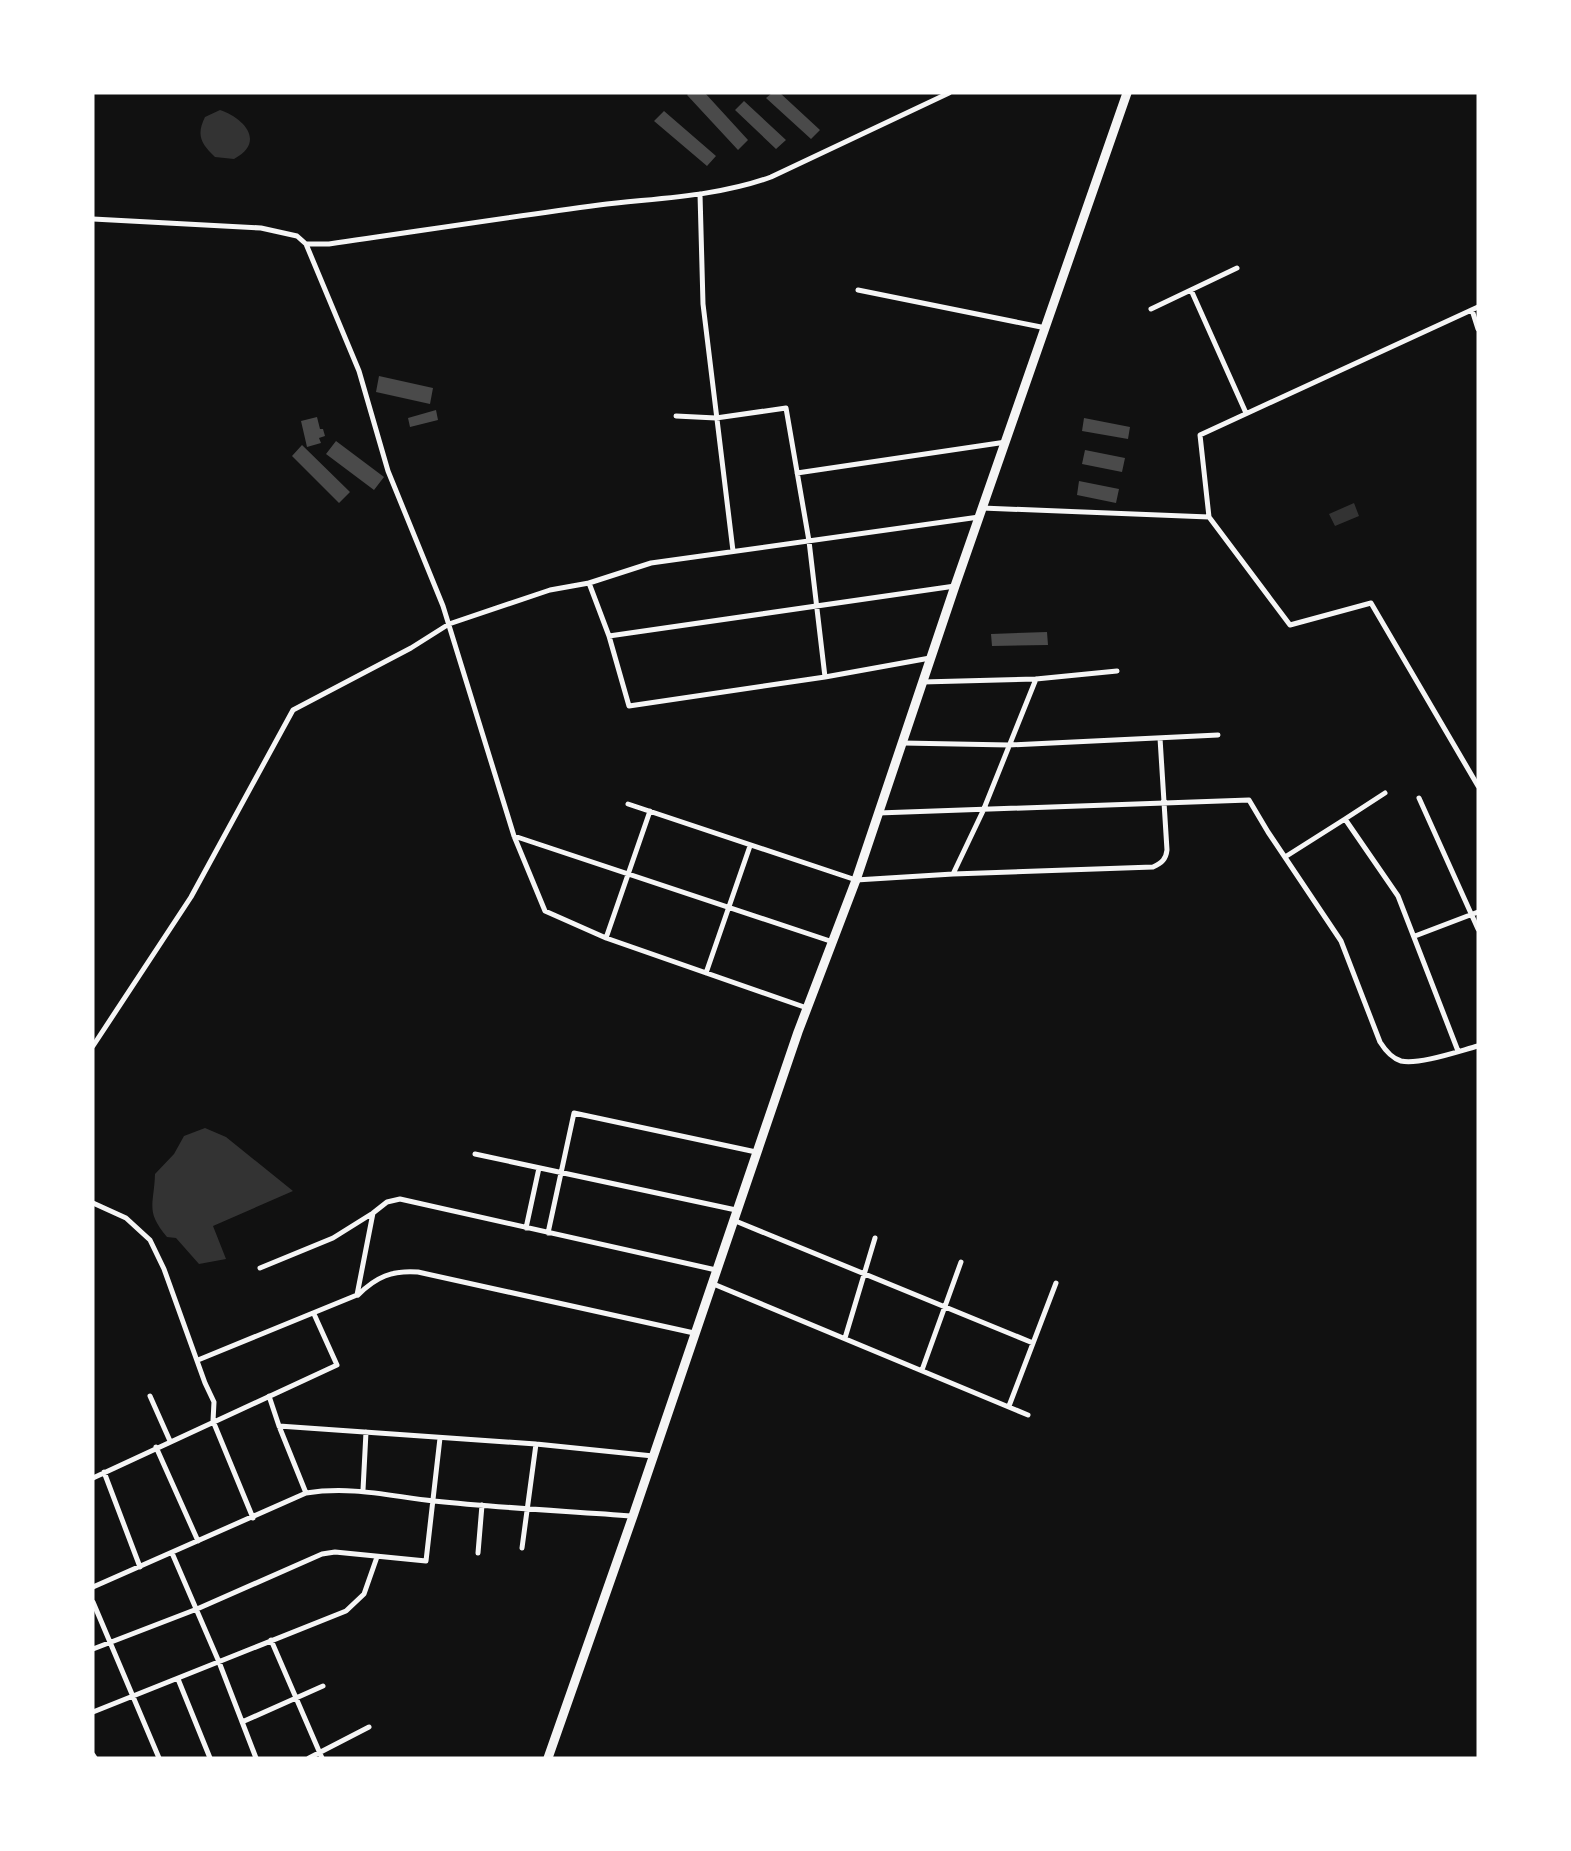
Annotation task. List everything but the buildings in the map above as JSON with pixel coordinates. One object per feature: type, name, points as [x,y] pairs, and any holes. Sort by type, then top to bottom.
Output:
[{"type":"main road","points":[[548,1758],[756,1152],[856,880],[930,658],[1127,93]]},
{"type":"street","points":[[306,244],[329,244],[741,187],[771,177],[949,93]]},
{"type":"street","points":[[700,194],[703,304],[733,551]]},
{"type":"street","points":[[93,219],[275,229],[297,236],[306,244],[359,371],[388,471],[449,624],[514,836],[545,911],[606,938],[807,1008]]},
{"type":"street","points":[[1151,309],[1237,268]]},
{"type":"street","points":[[858,290],[1046,328]]},
{"type":"street","points":[[1191,290],[1246,413]]},
{"type":"street","points":[[1478,329],[1475,308],[1200,435],[1209,517],[1290,625],[1371,603],[1478,786]]},
{"type":"street","points":[[676,416],[716,418],[786,408],[809,541],[825,677]]},
{"type":"street","points":[[797,473],[1006,442]]},
{"type":"street","points":[[93,1046],[191,897],[293,709],[401,653],[449,624],[550,590],[589,583],[651,563],[809,541],[981,512],[1209,517]]},
{"type":"street","points":[[589,583],[609,636],[629,706],[825,677],[930,658]]},
{"type":"street","points":[[609,636],[955,586]]},
{"type":"street","points":[[922,682],[1036,680],[1117,671]]},
{"type":"street","points":[[953,874],[983,811],[1036,680]]},
{"type":"street","points":[[901,743],[1009,745],[1218,735]]},
{"type":"street","points":[[628,804],[856,880],[1153,867],[1166,856],[1160,738]]},
{"type":"street","points":[[1285,857],[1385,793]]},
{"type":"street","points":[[1419,798],[1475,913],[1478,929]]},
{"type":"street","points":[[878,813],[1249,800],[1342,941],[1380,1042],[1386,1051],[1394,1058],[1407,1062],[1478,1046]]},
{"type":"street","points":[[606,938],[650,811]]},
{"type":"street","points":[[1345,819],[1398,896],[1458,1051]]},
{"type":"street","points":[[514,836],[833,942]]},
{"type":"street","points":[[706,973],[750,846]]},
{"type":"street","points":[[1415,936],[1475,913]]},
{"type":"street","points":[[548,1233],[574,1112],[756,1152]]},
{"type":"street","points":[[475,1153],[735,1215],[863,1274],[1033,1343]]},
{"type":"street","points":[[526,1228],[539,1168]]},
{"type":"street","points":[[260,1268],[333,1238],[387,1202],[406,1199],[716,1270]]},
{"type":"street","points":[[93,1203],[126,1218],[150,1240],[214,1402],[213,1421],[253,1518]]},
{"type":"street","points":[[357,1296],[373,1213]]},
{"type":"street","points":[[845,1338],[875,1238]]},
{"type":"street","points":[[922,1370],[961,1262]]},
{"type":"street","points":[[198,1360],[357,1296],[364,1288],[390,1273],[399,1271],[418,1272],[694,1333]]},
{"type":"street","points":[[711,1283],[1028,1415]]},
{"type":"street","points":[[1009,1406],[1056,1283]]},
{"type":"street","points":[[93,1478],[337,1365],[314,1314]]},
{"type":"street","points":[[149,1396],[170,1441]]},
{"type":"street","points":[[269,1396],[306,1493]]},
{"type":"street","points":[[279,1426],[536,1444],[653,1456]]},
{"type":"street","points":[[363,1490],[366,1433]]},
{"type":"street","points":[[93,1649],[197,1609],[322,1555],[335,1552],[426,1561],[440,1438]]},
{"type":"street","points":[[522,1548],[536,1444]]},
{"type":"street","points":[[156,1447],[198,1541]]},
{"type":"street","points":[[104,1472],[140,1567]]},
{"type":"street","points":[[93,1587],[306,1493],[363,1490],[432,1501],[633,1516]]},
{"type":"street","points":[[478,1553],[482,1505]]},
{"type":"street","points":[[172,1553],[219,1662],[256,1758]]},
{"type":"street","points":[[93,1713],[351,1609],[362,1598],[377,1557]]},
{"type":"street","points":[[93,1602],[159,1758]]},
{"type":"street","points":[[271,1640],[321,1756]]},
{"type":"street","points":[[178,1679],[210,1758]]},
{"type":"street","points":[[242,1722],[323,1686]]},
{"type":"street","points":[[309,1758],[321,1756],[369,1727]]},
{"type":"shaded area","points":[[220,110],[237,119],[248,131],[250,138],[244,152],[234,159],[215,157],[201,139],[205,117]]},
{"type":"shaded area","points":[[1354,503],[1359,516],[1335,526],[1329,514]]},
{"type":"shaded area","points":[[205,1128],[226,1137],[293,1191],[213,1226],[226,1259],[199,1264],[176,1238],[167,1237],[156,1221],[152,1207],[155,1174],[174,1154],[184,1136]]}]
